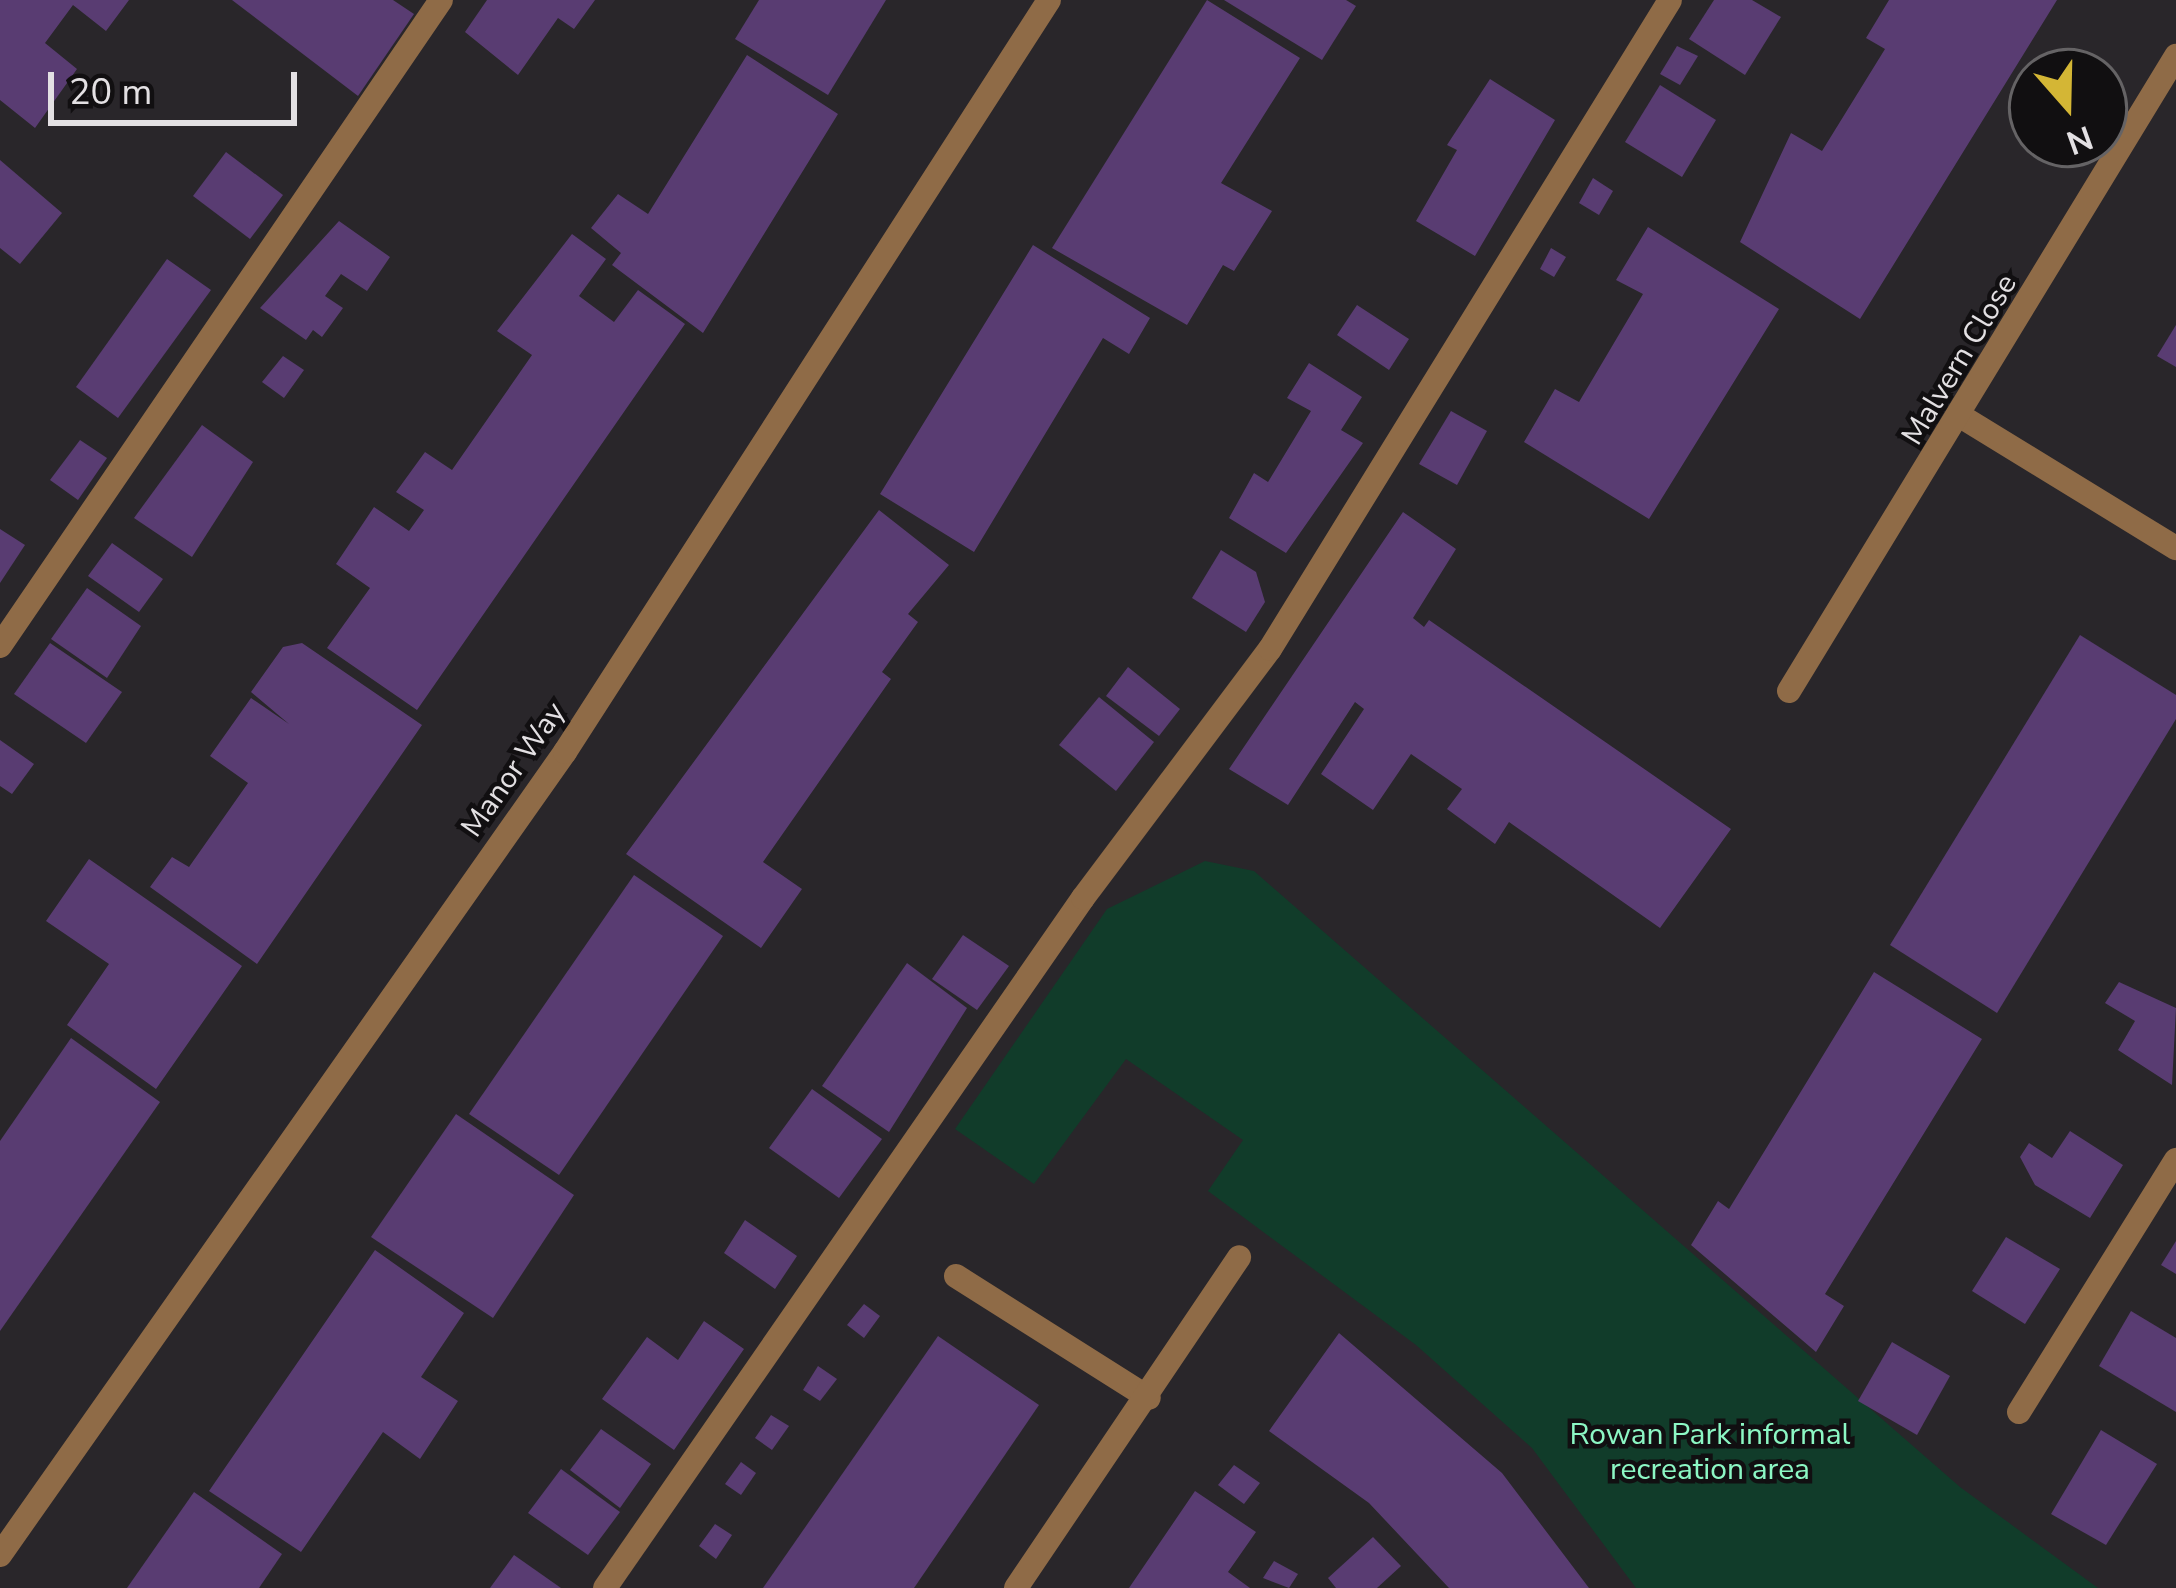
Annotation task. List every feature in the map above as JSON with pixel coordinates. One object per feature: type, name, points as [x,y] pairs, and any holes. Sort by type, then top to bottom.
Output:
[{"type":"street","points":[[0,646],[441,0]]},
{"type":"street","name":"Manor Way","points":[[0,1555],[565,752],[1048,0]]},
{"type":"street","points":[[605,1588],[1083,898],[1270,650],[1670,0]]},
{"type":"street","name":"Malvern Close","points":[[1789,691],[1962,417],[2176,56]]},
{"type":"street","points":[[1962,417],[2176,548]]},
{"type":"street","points":[[2019,1412],[2176,1160]]},
{"type":"street","points":[[1016,1588],[1149,1398],[1240,1257]]},
{"type":"street","points":[[956,1276],[1149,1398]]},
{"type":"green space","name":"Rowan Park informal recreation area","points":[[1205,861],[1254,871],[1960,1487],[2098,1588],[1636,1588],[1532,1448],[1416,1345],[1208,1191],[1243,1140],[1126,1059],[1034,1184],[955,1129],[1107,909]]},
{"type":"building","points":[[0,0],[129,0],[106,31],[73,5],[45,43],[77,69],[35,128],[0,100]]},
{"type":"building","points":[[232,0],[393,0],[414,14],[358,96]]},
{"type":"building","points":[[487,0],[595,0],[574,29],[558,18],[518,75],[465,32]]},
{"type":"building","points":[[759,0],[886,0],[828,95],[735,39]]},
{"type":"building","points":[[1207,0],[1300,58],[1221,183],[1272,211],[1234,271],[1223,265],[1187,325],[1052,248]]},
{"type":"building","points":[[1224,0],[1346,0],[1356,6],[1322,60]]},
{"type":"building","points":[[1714,0],[1752,0],[1781,17],[1745,75],[1689,39]]},
{"type":"building","points":[[1889,0],[2057,0],[2027,48],[2008,48],[2008,79],[1860,319],[1740,242],[1791,133],[1822,151],[1885,49],[1866,38]]},
{"type":"building","points":[[1677,46],[1698,56],[1680,85],[1660,74]]},
{"type":"building","points":[[747,55],[838,114],[703,333],[612,265],[621,253],[591,228],[618,194],[648,214]]},
{"type":"building","points":[[1490,79],[1555,120],[1475,256],[1416,221],[1457,150],[1447,145]]},
{"type":"building","points":[[1660,85],[1716,120],[1682,177],[1625,142]]},
{"type":"building","points":[[226,152],[283,195],[250,239],[193,196]]},
{"type":"building","points":[[0,160],[62,213],[20,264],[0,248]]},
{"type":"building","points":[[1593,178],[1613,191],[1599,215],[1579,203]]},
{"type":"building","points":[[339,221],[390,257],[367,291],[341,274],[325,296],[343,308],[322,337],[313,330],[306,340],[260,308]]},
{"type":"building","points":[[1648,227],[1779,309],[1649,519],[1524,442],[1555,389],[1579,402],[1643,294],[1616,280]]},
{"type":"building","points":[[572,234],[606,259],[579,296],[614,322],[638,290],[685,324],[417,710],[327,648],[370,588],[336,564],[374,507],[409,531],[424,510],[396,492],[425,452],[452,470],[532,355],[497,331]]},
{"type":"building","points":[[1033,245],[1150,318],[1129,354],[1103,338],[974,552],[880,494]]},
{"type":"building","points":[[1551,248],[1566,257],[1554,277],[1540,269]]},
{"type":"building","points":[[167,259],[211,290],[118,418],[76,387]]},
{"type":"building","points":[[1357,305],[1409,339],[1389,370],[1337,335]]},
{"type":"building","points":[[2176,325],[2176,367],[2157,356]]},
{"type":"building","points":[[283,356],[304,370],[284,398],[262,382]]},
{"type":"building","points":[[1309,363],[1362,397],[1341,430],[1363,443],[1286,553],[1229,518],[1254,473],[1268,482],[1311,411],[1287,398]]},
{"type":"building","points":[[1451,411],[1487,431],[1457,485],[1419,464]]},
{"type":"building","points":[[202,425],[253,462],[192,557],[134,518]]},
{"type":"building","points":[[80,440],[107,458],[78,500],[50,480]]},
{"type":"building","points":[[879,510],[949,565],[908,614],[918,622],[882,672],[891,679],[763,862],[802,889],[761,948],[626,854]]},
{"type":"building","points":[[1403,512],[1456,549],[1413,618],[1424,627],[1429,620],[1731,829],[1660,928],[1509,822],[1495,844],[1447,809],[1462,789],[1411,754],[1373,810],[1321,774],[1364,709],[1355,702],[1288,805],[1229,769]]},
{"type":"building","points":[[0,529],[25,545],[0,583]]},
{"type":"building","points":[[112,543],[163,579],[139,612],[88,576]]},
{"type":"building","points":[[1221,550],[1256,572],[1265,602],[1246,632],[1192,598]]},
{"type":"building","points":[[87,588],[141,626],[107,678],[51,639]]},
{"type":"building","points":[[2080,635],[2176,695],[2176,719],[1997,1013],[1890,945]]},
{"type":"building","points":[[50,643],[122,692],[86,743],[14,694]]},
{"type":"building","points":[[302,643],[422,725],[257,964],[150,887],[172,857],[189,867],[248,783],[210,756],[251,698],[289,724],[251,692],[283,647]]},
{"type":"building","points":[[1128,667],[1180,709],[1159,736],[1106,696]]},
{"type":"building","points":[[1099,697],[1154,742],[1116,791],[1059,745]]},
{"type":"building","points":[[0,740],[34,764],[12,794],[0,786]]},
{"type":"building","points":[[89,859],[242,966],[156,1089],[67,1025],[109,964],[46,921]]},
{"type":"building","points":[[634,875],[723,936],[559,1175],[469,1114]]},
{"type":"building","points":[[963,935],[1009,966],[977,1010],[932,979]]},
{"type":"building","points":[[907,963],[967,1008],[889,1132],[822,1086]]},
{"type":"building","points":[[1874,972],[1982,1039],[1825,1294],[1844,1306],[1816,1352],[1691,1245],[1718,1201],[1729,1209]]},
{"type":"building","points":[[2119,982],[2176,1008],[2172,1085],[2118,1050],[2135,1021],[2105,1003]]},
{"type":"building","points":[[71,1038],[160,1102],[0,1331],[0,1141]]},
{"type":"building","points":[[812,1089],[882,1139],[839,1198],[769,1148]]},
{"type":"building","points":[[456,1114],[574,1195],[493,1318],[371,1237]]},
{"type":"building","points":[[2070,1131],[2123,1165],[2090,1218],[2035,1185],[2020,1157],[2029,1143],[2052,1158]]},
{"type":"building","points":[[745,1220],[797,1256],[775,1289],[724,1253]]},
{"type":"building","points":[[2006,1237],[2060,1269],[2025,1324],[1972,1291]]},
{"type":"building","points":[[2176,1241],[2176,1274],[2161,1265]]},
{"type":"building","points":[[375,1250],[464,1313],[421,1377],[458,1401],[420,1459],[383,1432],[301,1552],[209,1491]]},
{"type":"building","points":[[864,1304],[880,1316],[864,1338],[847,1325]]},
{"type":"building","points":[[2131,1311],[2176,1338],[2176,1412],[2099,1366]]},
{"type":"building","points":[[704,1321],[744,1349],[674,1450],[602,1399],[647,1337],[678,1360]]},
{"type":"building","points":[[1339,1333],[1502,1473],[1589,1588],[1449,1588],[1369,1503],[1269,1431]]},
{"type":"building","points":[[938,1336],[1039,1405],[914,1588],[763,1588]]},
{"type":"building","points":[[1892,1342],[1950,1376],[1917,1435],[1858,1401]]},
{"type":"building","points":[[818,1366],[837,1379],[820,1401],[803,1390]]},
{"type":"building","points":[[771,1415],[789,1426],[772,1450],[755,1438]]},
{"type":"building","points":[[601,1429],[651,1464],[620,1508],[570,1470]]},
{"type":"building","points":[[2101,1430],[2157,1464],[2106,1545],[2051,1514]]},
{"type":"building","points":[[741,1462],[756,1473],[741,1495],[725,1484]]},
{"type":"building","points":[[1234,1465],[1260,1483],[1244,1504],[1218,1485]]},
{"type":"building","points":[[561,1469],[620,1512],[588,1555],[528,1513]]},
{"type":"building","points":[[1195,1491],[1256,1532],[1228,1572],[1250,1588],[1129,1588]]},
{"type":"building","points":[[194,1492],[282,1554],[259,1588],[127,1588]]},
{"type":"building","points":[[715,1524],[732,1535],[716,1559],[699,1546]]},
{"type":"building","points":[[1373,1537],[1401,1566],[1377,1588],[1336,1588],[1328,1578]]},
{"type":"building","points":[[514,1555],[561,1588],[490,1588]]},
{"type":"building","points":[[1274,1561],[1298,1574],[1289,1588],[1263,1578]]}]
